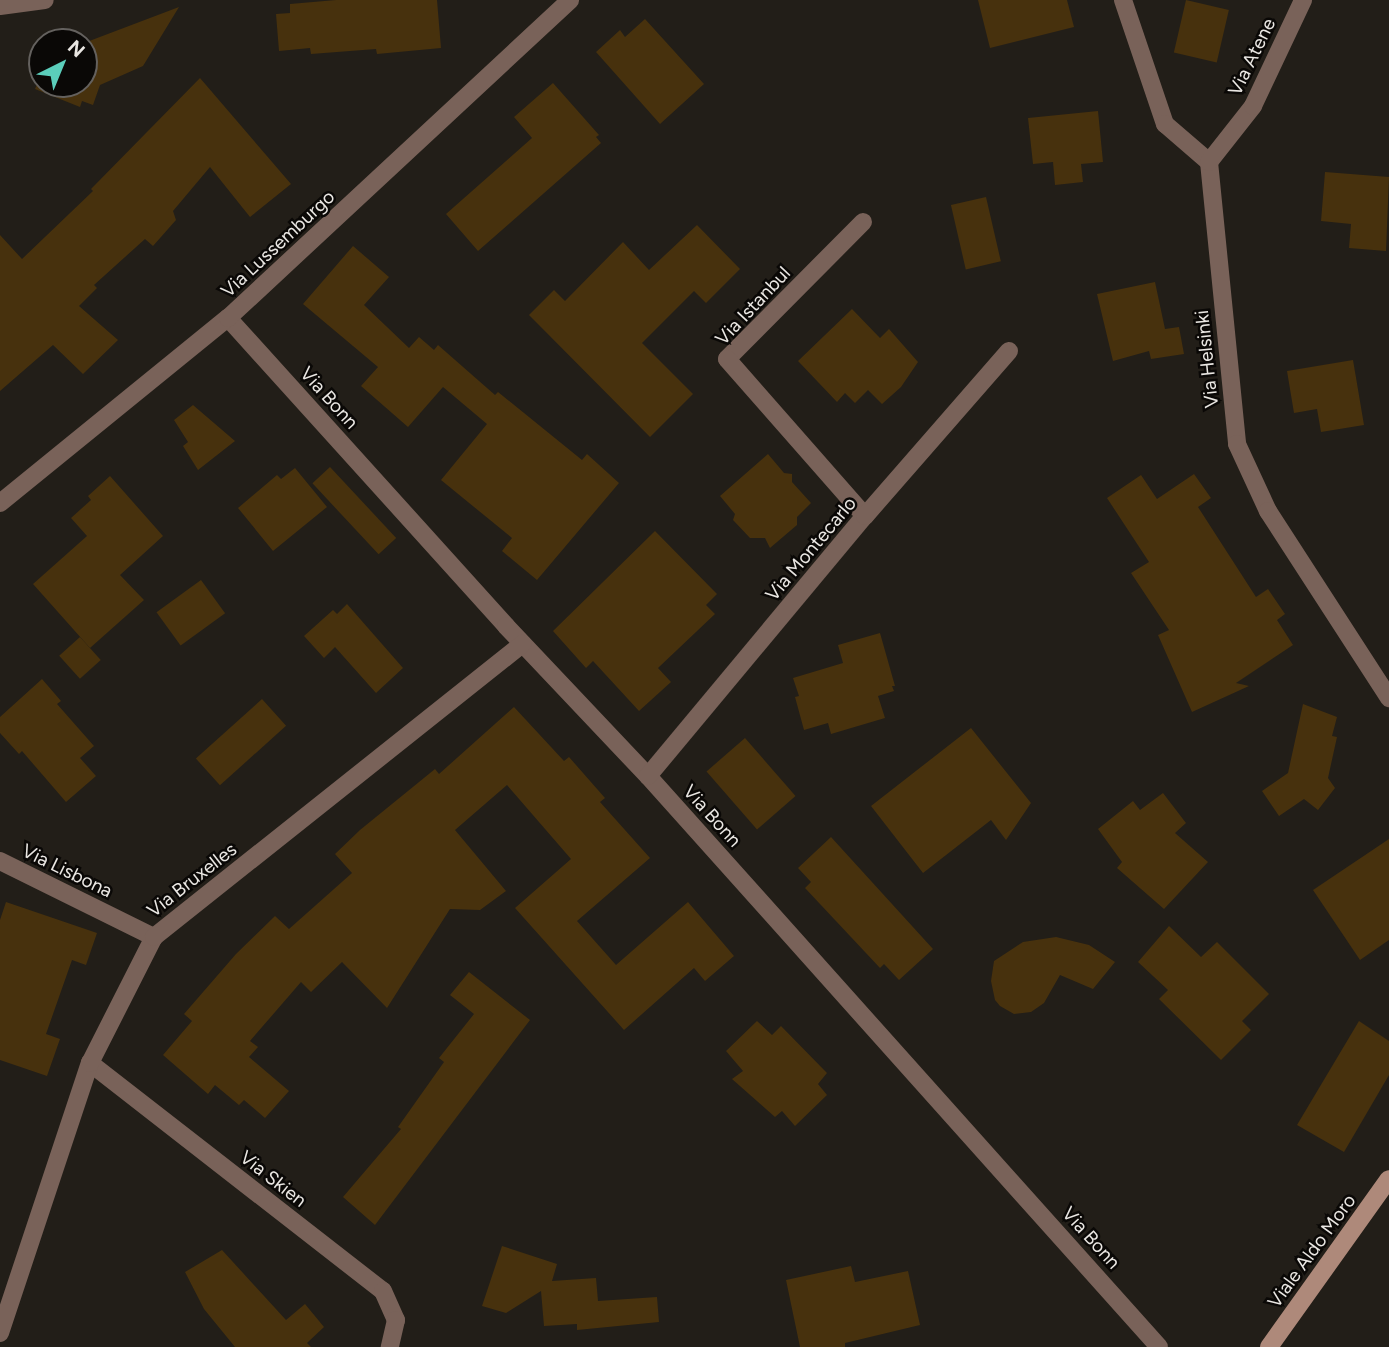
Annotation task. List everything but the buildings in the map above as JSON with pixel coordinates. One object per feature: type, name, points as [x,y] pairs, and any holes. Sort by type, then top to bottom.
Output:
[{"type":"main road","name":"Viale Aldo Moro","points":[[1269,1347],[1389,1179]]},
{"type":"street","points":[[0,6],[45,0]]},
{"type":"street","name":"Via Lussemburgo","points":[[0,503],[228,318],[542,29],[570,0]]},
{"type":"street","points":[[1122,0],[1165,124],[1209,162]]},
{"type":"street","name":"Via Atene","points":[[1209,162],[1253,106],[1303,0]]},
{"type":"street","name":"Via Helsinki","points":[[1209,162],[1237,444],[1268,511],[1389,698]]},
{"type":"street","name":"Via Istanbul","points":[[863,222],[727,359],[865,516]]},
{"type":"street","name":"Via Bonn","points":[[228,318],[523,644],[648,776],[1159,1347]]},
{"type":"street","name":"Via Montecarlo","points":[[648,776],[865,516],[1009,351]]},
{"type":"street","name":"Via Bruxelles","points":[[0,1333],[90,1063],[154,937],[523,644]]},
{"type":"street","name":"Via Lisbona","points":[[0,861],[154,937]]},
{"type":"street","name":"Via Skien","points":[[90,1063],[383,1291],[396,1320],[390,1347]]}]
